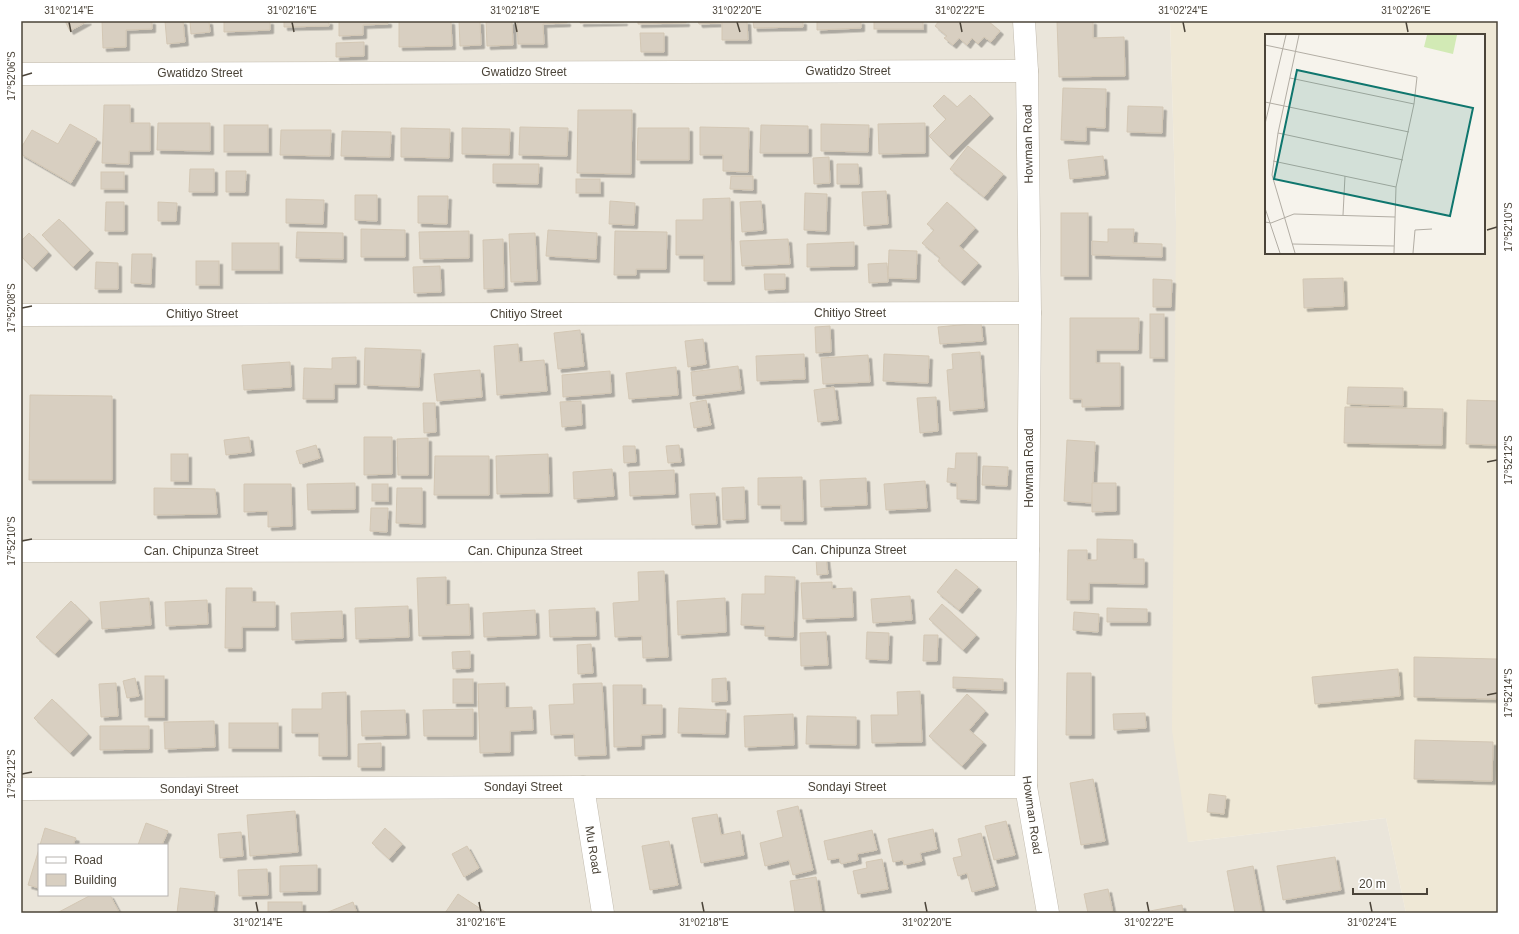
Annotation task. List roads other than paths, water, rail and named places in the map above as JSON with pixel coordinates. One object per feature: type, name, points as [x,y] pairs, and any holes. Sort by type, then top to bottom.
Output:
[{"type":"street","name":"Howman Road","points":[[1024,21],[1027,71],[1030,313],[1026,787],[1048,913]]},
{"type":"street","name":"Gwatidzo Street","points":[[21,74],[1027,71]]},
{"type":"street","name":"Chitiyo Street","points":[[21,315],[1030,313]]},
{"type":"street","name":"Can. Chipunza Street","points":[[21,551],[1028,550]]},
{"type":"street","name":"Mu Road","points":[[583,787],[603,913]]},
{"type":"street","name":"Sondayi Street","points":[[21,789],[1026,787]]}]
